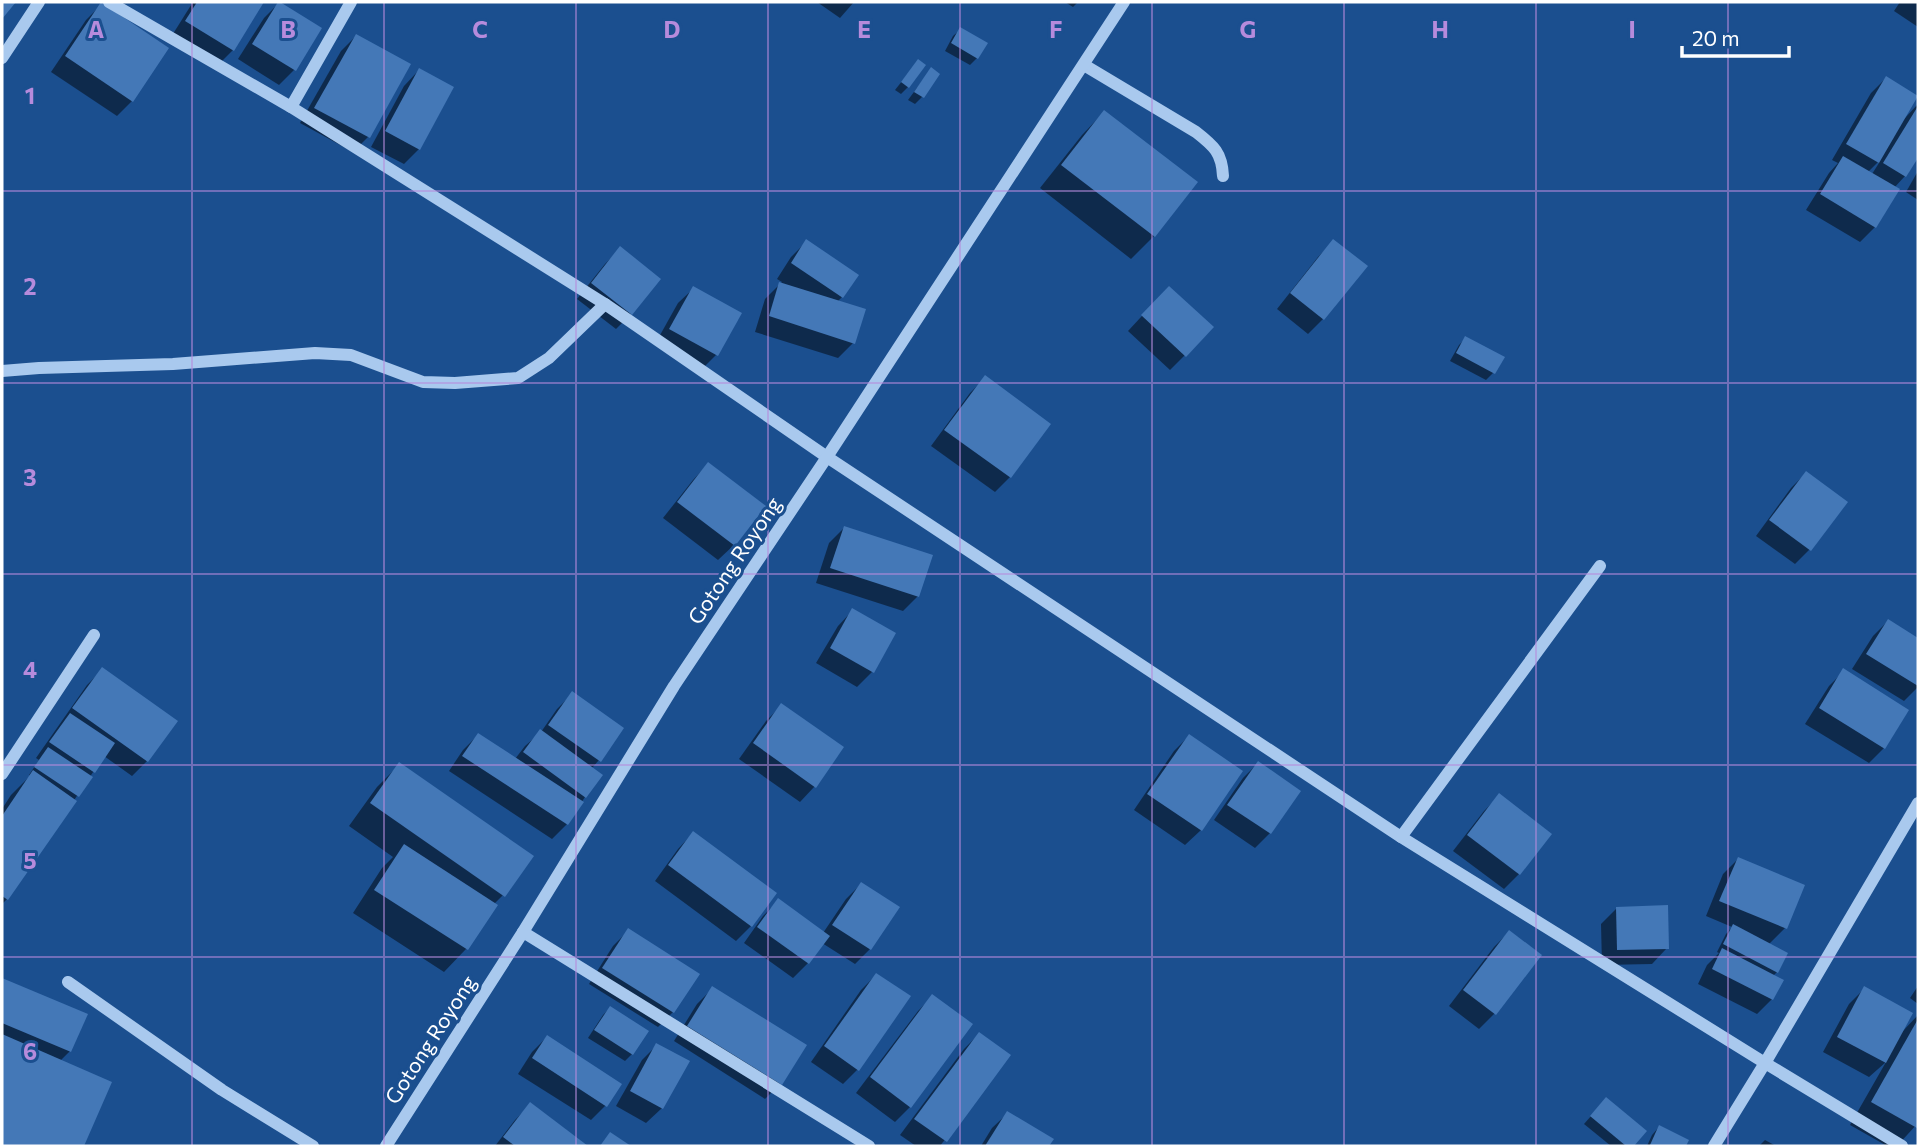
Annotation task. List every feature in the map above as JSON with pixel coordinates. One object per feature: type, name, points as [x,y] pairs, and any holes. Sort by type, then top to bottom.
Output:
[{"type":"street","points":[[2,58],[39,2]]},
{"type":"street","points":[[109,2],[291,107],[605,304],[827,457],[1401,837],[1902,1146]]},
{"type":"street","points":[[291,107],[351,2]]},
{"type":"street","name":"Gotong Royong","points":[[386,1146],[523,932],[674,686],[1124,2]]},
{"type":"street","points":[[1084,65],[1196,132],[1219,154],[1223,176]]},
{"type":"street","points":[[2,372],[39,368],[186,363],[315,353],[351,355],[423,382],[455,383],[518,378],[549,358],[605,304]]},
{"type":"street","points":[[1401,837],[1600,566]]},
{"type":"street","points":[[2,774],[94,635]]},
{"type":"street","points":[[1714,1146],[1918,803]]},
{"type":"street","points":[[523,932],[869,1146]]},
{"type":"street","points":[[68,982],[222,1090],[313,1146]]},
{"type":"building","points":[[2,2],[16,2],[2,19]]},
{"type":"building","points":[[101,2],[169,48],[133,102],[65,56]]},
{"type":"building","points":[[197,2],[264,2],[234,51],[185,21]]},
{"type":"building","points":[[278,2],[322,28],[296,71],[252,44]]},
{"type":"building","points":[[960,27],[988,43],[978,59],[951,43]]},
{"type":"building","points":[[356,34],[411,64],[370,138],[314,108]]},
{"type":"building","points":[[918,59],[926,65],[909,88],[901,82]]},
{"type":"building","points":[[931,67],[940,74],[924,98],[914,92]]},
{"type":"building","points":[[419,68],[454,87],[420,150],[385,131]]},
{"type":"building","points":[[1886,76],[1918,96],[1879,163],[1846,144]]},
{"type":"building","points":[[1918,106],[1918,158],[1906,177],[1883,163]]},
{"type":"building","points":[[1104,110],[1198,182],[1155,237],[1061,165]]},
{"type":"building","points":[[1843,156],[1900,189],[1876,228],[1820,194]]},
{"type":"building","points":[[806,239],[859,275],[843,298],[791,263]]},
{"type":"building","points":[[1333,239],[1368,266],[1324,320],[1290,293]]},
{"type":"building","points":[[620,246],[661,279],[632,315],[591,283]]},
{"type":"building","points":[[779,282],[866,309],[855,344],[769,316]]},
{"type":"building","points":[[693,286],[742,313],[718,356],[669,329]]},
{"type":"building","points":[[1169,286],[1214,327],[1186,357],[1141,315]]},
{"type":"building","points":[[1465,336],[1505,357],[1495,374],[1456,353]]},
{"type":"building","points":[[985,375],[1051,424],[1011,478],[944,430]]},
{"type":"building","points":[[708,462],[766,506],[735,546],[677,502]]},
{"type":"building","points":[[1806,471],[1848,502],[1811,551],[1769,520]]},
{"type":"building","points":[[844,526],[933,555],[919,597],[830,568]]},
{"type":"building","points":[[852,608],[896,633],[874,673],[830,648]]},
{"type":"building","points":[[1888,619],[1918,638],[1918,686],[1866,654]]},
{"type":"building","points":[[102,667],[178,721],[148,762],[72,708]]},
{"type":"building","points":[[1843,668],[1909,710],[1885,749],[1819,708]]},
{"type":"building","points":[[572,691],[624,728],[601,762],[548,725]]},
{"type":"building","points":[[781,703],[844,747],[816,788],[753,743]]},
{"type":"building","points":[[70,713],[115,743],[95,773],[49,742]]},
{"type":"building","points":[[540,729],[603,775],[586,798],[523,752]]},
{"type":"building","points":[[478,733],[584,802],[568,825],[462,756]]},
{"type":"building","points":[[1189,734],[1243,771],[1202,831],[1147,794]]},
{"type":"building","points":[[48,747],[93,777],[79,797],[34,767]]},
{"type":"building","points":[[1258,761],[1301,791],[1271,834],[1227,805]]},
{"type":"building","points":[[399,762],[534,856],[505,897],[370,803]]},
{"type":"building","points":[[33,770],[77,801],[8,900],[2,896],[2,816]]},
{"type":"building","points":[[1499,793],[1552,834],[1520,875],[1467,835]]},
{"type":"building","points":[[693,831],[777,893],[752,927],[668,865]]},
{"type":"building","points":[[404,844],[498,905],[468,950],[374,890]]},
{"type":"building","points":[[1738,857],[1805,885],[1787,929],[1719,901]]},
{"type":"building","points":[[861,882],[900,907],[871,950],[832,925]]},
{"type":"building","points":[[778,898],[830,936],[809,964],[757,927]]},
{"type":"building","points":[[1668,905],[1669,949],[1617,950],[1616,907]]},
{"type":"building","points":[[1733,924],[1788,953],[1778,973],[1723,944]]},
{"type":"building","points":[[628,928],[700,974],[674,1013],[602,968]]},
{"type":"building","points":[[1509,930],[1542,955],[1496,1015],[1463,990]]},
{"type":"building","points":[[1722,948],[1784,980],[1773,1000],[1712,969]]},
{"type":"building","points":[[876,973],[911,996],[859,1071],[824,1046]]},
{"type":"building","points":[[2,978],[88,1014],[71,1052],[2,1023]]},
{"type":"building","points":[[712,986],[807,1045],[782,1085],[687,1026]]},
{"type":"building","points":[[1864,986],[1913,1013],[1886,1063],[1837,1037]]},
{"type":"building","points":[[932,994],[973,1024],[911,1108],[870,1077]]},
{"type":"building","points":[[610,1006],[649,1031],[633,1055],[594,1030]]},
{"type":"building","points":[[1918,1019],[1918,1126],[1917,1128],[1871,1102]]},
{"type":"building","points":[[979,1032],[1011,1055],[947,1142],[914,1119]]},
{"type":"building","points":[[2,1034],[112,1082],[84,1146],[2,1146]]},
{"type":"building","points":[[547,1035],[622,1084],[607,1107],[532,1058]]},
{"type":"building","points":[[656,1043],[690,1061],[663,1109],[630,1091]]},
{"type":"building","points":[[1606,1097],[1647,1131],[1634,1146],[1626,1146],[1590,1116]]},
{"type":"building","points":[[530,1102],[588,1146],[515,1146],[503,1137]]},
{"type":"building","points":[[1007,1111],[1054,1139],[1049,1146],[985,1146]]},
{"type":"building","points":[[1659,1125],[1689,1140],[1686,1146],[1650,1145]]},
{"type":"building","points":[[610,1132],[631,1146],[600,1146]]}]
